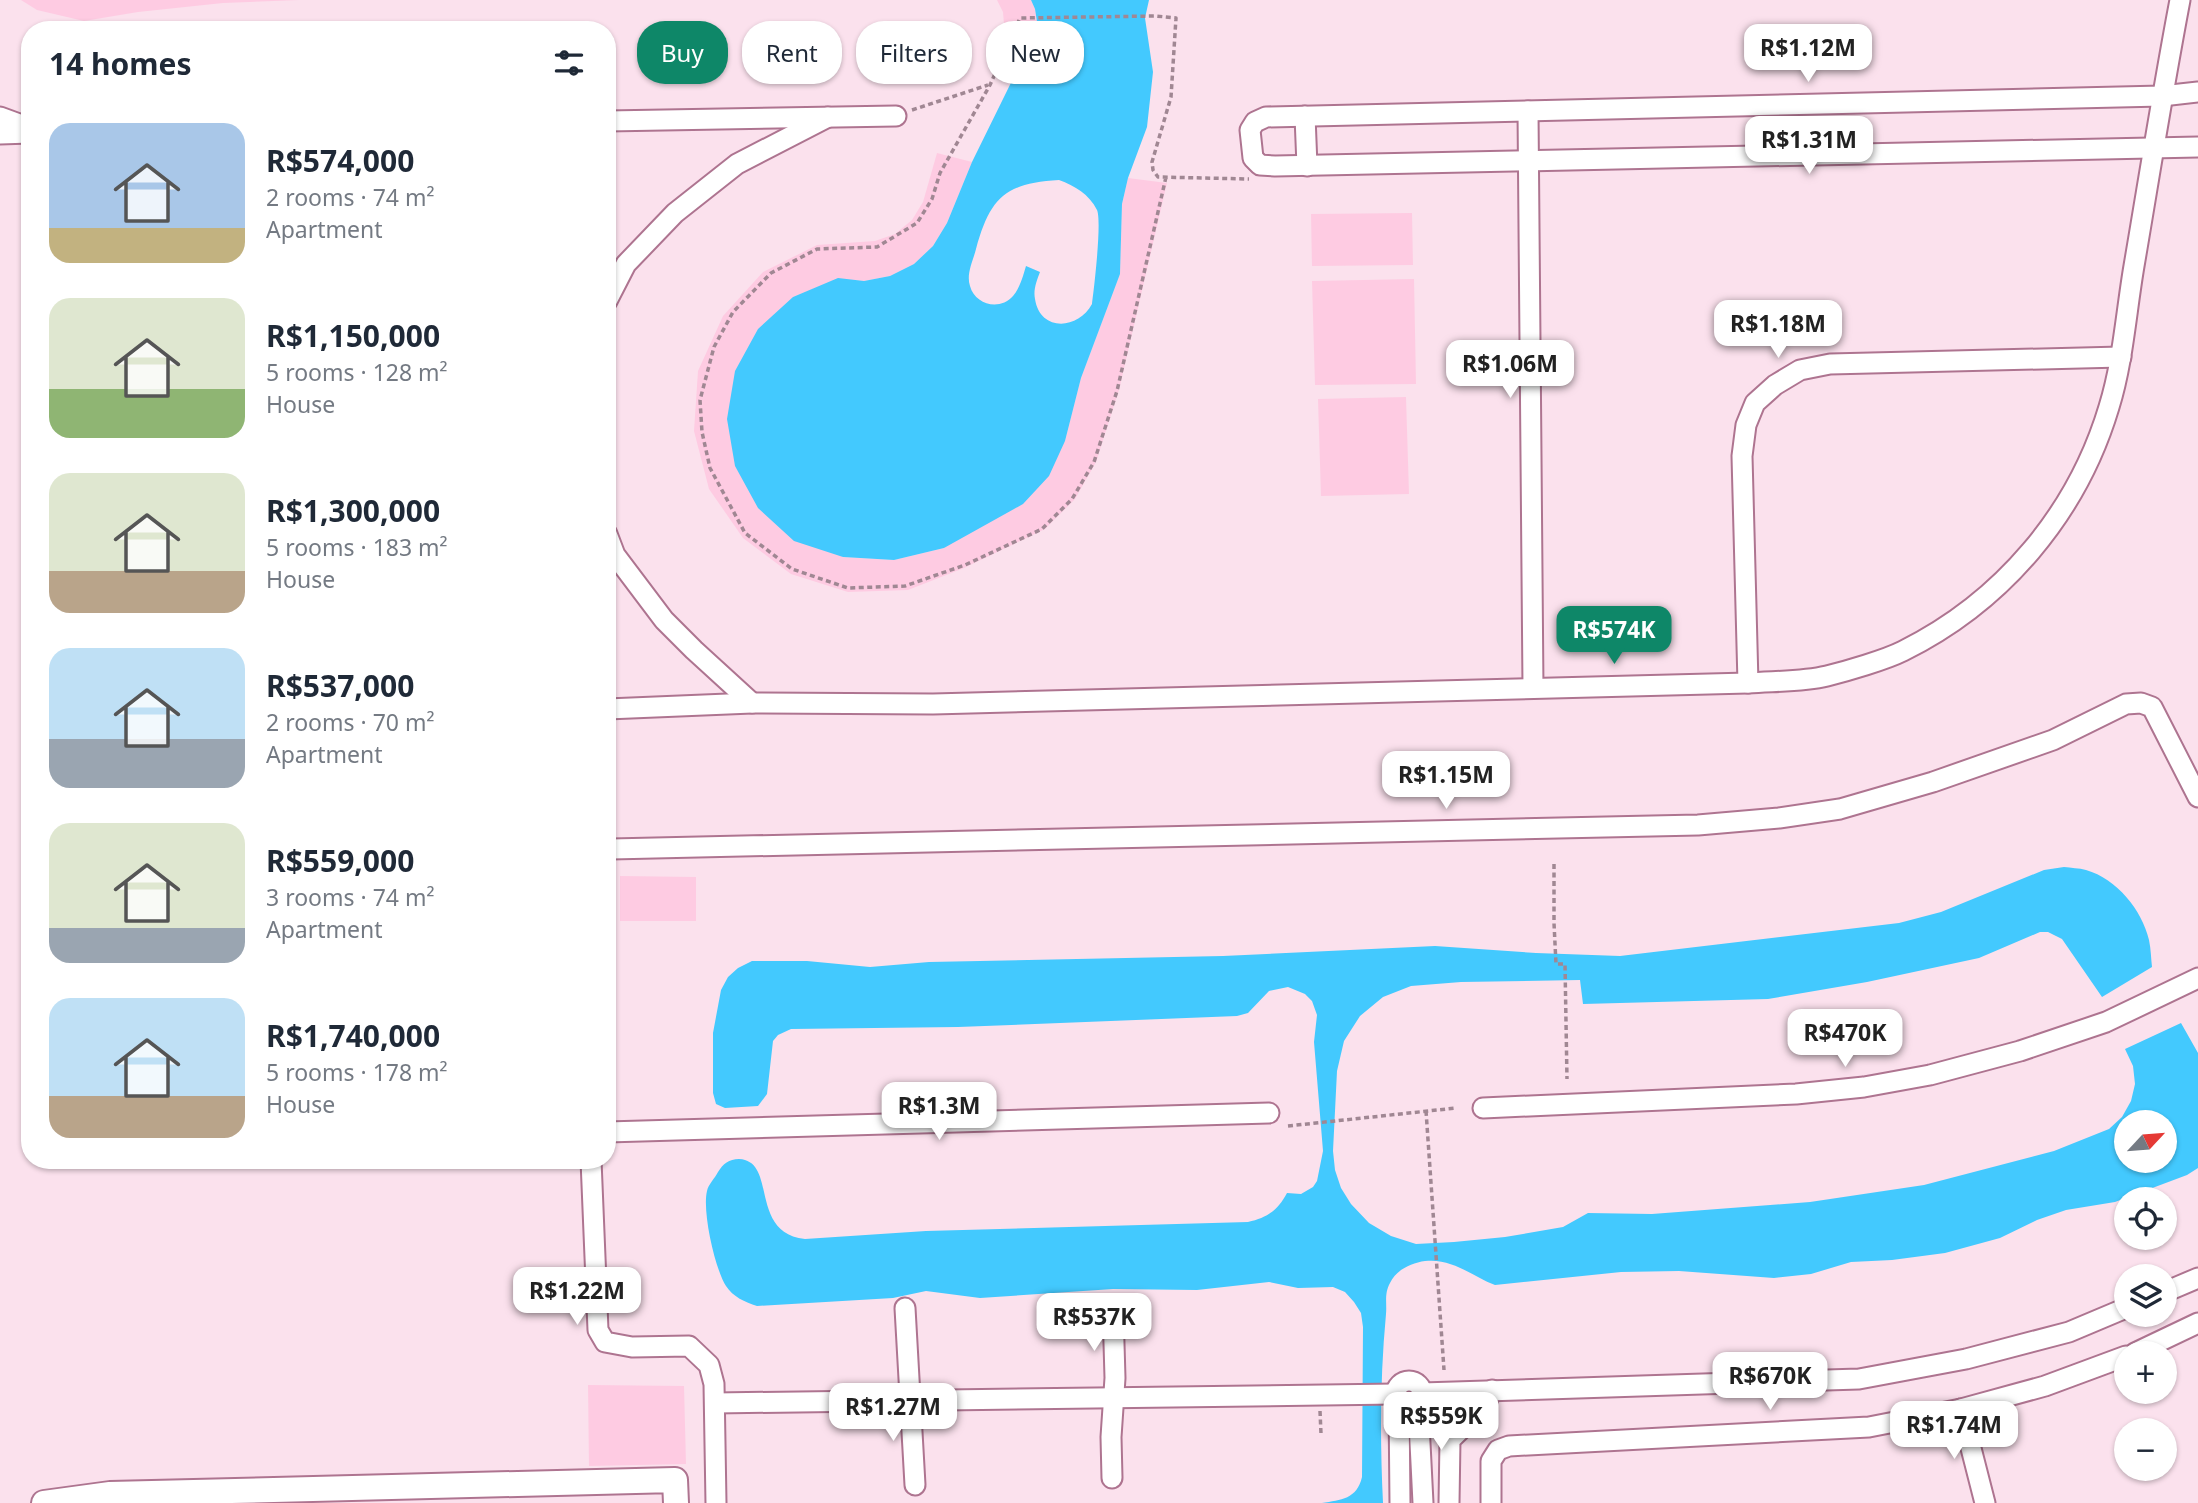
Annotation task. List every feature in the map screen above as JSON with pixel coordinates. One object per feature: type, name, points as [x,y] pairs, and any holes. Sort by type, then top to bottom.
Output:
[{"type":"street","points":[[616,709],[752,703],[933,704],[1748,683],[1826,676],[1900,652],[1943,628],[2004,580],[2048,531],[2079,483],[2109,408],[2120,357],[2180,0]]},
{"type":"street","points":[[2198,92],[2162,96],[1266,117],[1255,122],[1251,130],[1253,158],[1260,165],[1267,166],[2198,147]]},
{"type":"street","points":[[1528,111],[1534,688]]},
{"type":"street","points":[[616,121],[896,116]]},
{"type":"street","points":[[1305,116],[1307,166]]},
{"type":"street","points":[[0,117],[21,127]]},
{"type":"street","points":[[616,283],[626,264],[675,213],[737,164],[828,117]]},
{"type":"street","points":[[0,134],[21,132]]},
{"type":"street","points":[[1748,683],[1742,456],[1746,425],[1755,403],[1774,385],[1800,370],[1830,364],[2120,357]]},
{"type":"street","points":[[616,556],[664,620],[752,703]]},
{"type":"street","points":[[616,849],[1698,825],[1779,818],[1840,809],[1933,782],[2053,740],[2126,704],[2151,707],[2198,797]]},
{"type":"street","points":[[1483,1108],[1796,1094],[1864,1087],[1930,1075],[2020,1051],[2106,1021],[2198,978]]},
{"type":"street","points":[[616,1132],[1269,1113]]},
{"type":"street","points":[[591,1169],[598,1330],[606,1342],[632,1347],[689,1346],[709,1365],[715,1384],[716,1503]]},
{"type":"street","points":[[2177,1287],[2198,1278]]},
{"type":"street","points":[[905,1308],[915,1485]]},
{"type":"street","points":[[1112,1478],[1113,1309]]},
{"type":"street","points":[[715,1403],[1356,1394],[1405,1397],[1492,1390],[1859,1379],[1966,1359],[2056,1336],[2114,1313]]},
{"type":"street","points":[[2160,1341],[2198,1323]]},
{"type":"street","points":[[1491,1503],[1491,1461],[1498,1450],[1509,1446],[1869,1427],[1961,1409],[2045,1386],[2114,1360]]},
{"type":"street","points":[[1449,1503],[1450,1440],[1484,1407],[1492,1390]]},
{"type":"street","points":[[1400,1503],[1405,1397]]},
{"type":"street","points":[[1405,1397],[1423,1503]]},
{"type":"street","points":[[1961,1409],[1986,1503]]},
{"type":"street","points":[[44,1503],[124,1493],[676,1492]]},
{"type":"path","points":[[1166,177],[1117,391],[1094,462],[1072,499],[1042,528],[965,565],[905,586],[848,588],[792,569],[745,533],[710,468],[702,432],[700,400],[714,347],[733,312],[771,273],[817,249],[877,247],[917,223],[932,199],[940,173],[990,85],[1020,18],[1176,18],[1171,97],[1152,162],[1153,170],[1158,177],[1166,177],[1262,179],[1267,166]]},
{"type":"path","points":[[896,116],[990,85]]},
{"type":"path","points":[[1555,864],[1553,923],[1556,964],[1565,964],[1567,1079]]},
{"type":"path","points":[[1288,1126],[1456,1108]]},
{"type":"path","points":[[1426,1111],[1444,1370]]},
{"type":"shaded area","points":[[21,0],[299,0],[223,3],[84,21],[37,10]]},
{"type":"shaded area","points":[[997,0],[1031,0],[1037,21],[1004,21]]},
{"type":"shaded area","points":[[937,153],[972,162],[947,223],[933,246],[914,264],[890,276],[864,281],[838,279],[793,297],[842,557],[894,560],[944,548],[1065,441],[1081,378],[1120,274],[1122,204],[1128,178],[1167,183],[1119,390],[1096,462],[1075,499],[1045,529],[964,568],[908,590],[848,592],[791,574],[743,538],[709,489],[694,431],[698,371],[723,316],[763,272],[817,245],[875,241],[895,234],[912,220],[923,202]]},
{"type":"shaded area","points":[[1412,213],[1413,265],[1312,266],[1311,214]]},
{"type":"shaded area","points":[[1414,279],[1416,384],[1315,385],[1312,281]]},
{"type":"shaded area","points":[[1406,397],[1409,494],[1321,496],[1318,399]]},
{"type":"shaded area","points":[[620,876],[696,877],[696,921],[620,921]]},
{"type":"shaded area","points":[[588,1385],[684,1386],[686,1464],[589,1466]]},
{"type":"water","points":[[1031,0],[1149,0],[1145,18],[1153,72],[1147,127],[1128,178],[1122,204],[1120,274],[1081,378],[1065,441],[1049,476],[1023,504],[944,548],[894,560],[843,557],[794,541],[758,508],[735,466],[727,419],[735,371],[758,329],[793,297],[838,278],[864,281],[890,276],[914,264],[933,246],[947,223],[972,162],[1010,84],[1084,84],[1084,21],[1037,21]],"holes":[[[1059,180],[1081,191],[1097,210],[1099,227],[1092,304],[1086,313],[1069,323],[1060,324],[1044,317],[1038,310],[1035,296],[1040,272],[1026,266],[1018,289],[1008,301],[988,304],[977,298],[970,286],[969,272],[987,217],[1002,196],[1025,185]]]},
{"type":"water","points":[[2064,867],[2083,869],[2097,874],[2118,888],[2134,907],[2146,929],[2152,967],[2102,997],[2062,939],[2048,932],[2040,932],[1979,958],[1867,982],[1768,999],[1583,1004],[1580,980],[1461,982],[1411,986],[1383,997],[1360,1016],[1344,1041],[1337,1071],[1333,1151],[1341,1188],[1351,1204],[1369,1223],[1391,1236],[1416,1244],[1505,1237],[1563,1227],[1588,1213],[1652,1214],[1810,1202],[1924,1185],[2054,1151],[2109,1129],[2114,1124],[2114,1173],[2177,1173],[2177,1110],[2126,1110],[2135,1084],[2133,1066],[2125,1049],[2181,1023],[2198,1053],[2198,1168],[2155,1187],[2114,1187],[2114,1202],[2066,1210],[2037,1220],[2000,1238],[1945,1253],[1851,1262],[1811,1274],[1774,1278],[1679,1271],[1621,1272],[1495,1285],[1444,1262],[1414,1263],[1396,1274],[1386,1295],[1381,1408],[1383,1503],[1322,1503],[1352,1494],[1362,1477],[1361,1313],[1345,1292],[1333,1287],[1298,1288],[1269,1282],[1197,1290],[1113,1289],[980,1298],[926,1291],[893,1298],[757,1306],[740,1299],[729,1290],[714,1254],[706,1212],[707,1191],[722,1167],[735,1159],[751,1163],[758,1171],[769,1211],[776,1224],[787,1234],[805,1239],[926,1231],[1248,1222],[1271,1212],[1287,1193],[1301,1194],[1313,1187],[1317,1181],[1323,1151],[1314,1042],[1317,1015],[1312,1001],[1305,994],[1288,987],[1269,991],[1248,1013],[1237,1016],[958,1027],[791,1029],[778,1035],[773,1041],[767,1094],[758,1106],[725,1108],[716,1104],[713,1093],[713,1033],[721,990],[728,977],[752,961],[807,961],[870,967],[929,962],[1223,956],[1435,946],[1620,956],[1899,923],[1941,912],[2044,870]]}]
